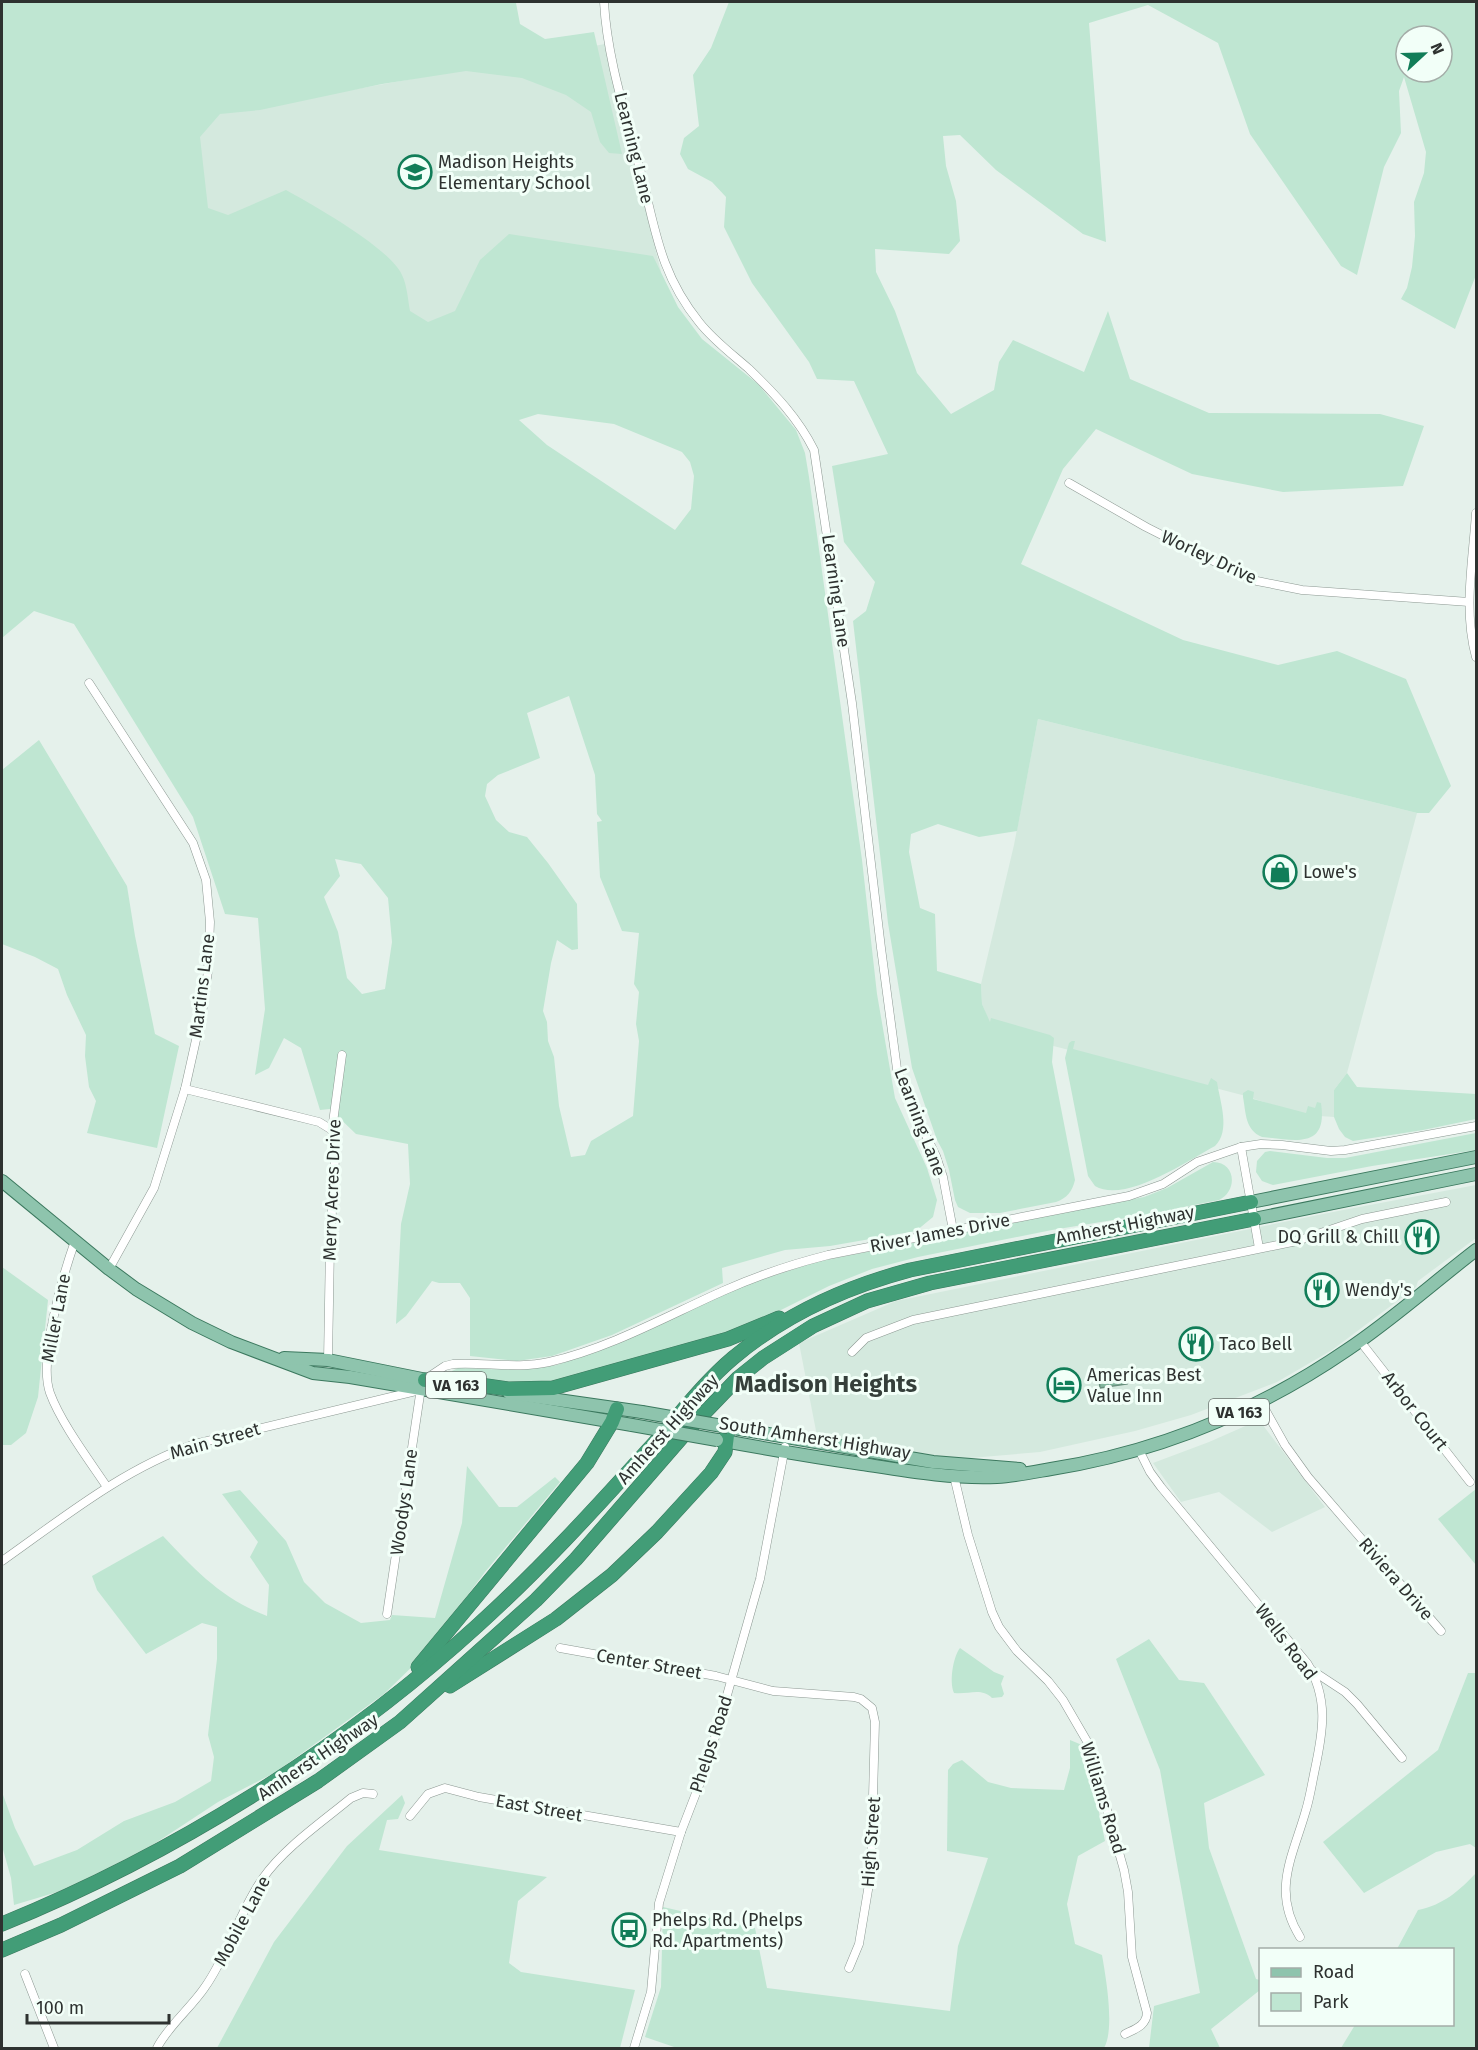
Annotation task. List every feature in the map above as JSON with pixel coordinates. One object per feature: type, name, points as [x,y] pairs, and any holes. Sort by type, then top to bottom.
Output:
[{"type":"highway","name":"Amherst Highway","points":[[2,1924],[106,1878],[180,1838],[281,1777],[400,1692],[535,1573],[651,1448],[698,1392],[732,1359],[776,1327],[820,1302],[878,1278],[1251,1202]]},
{"type":"highway","name":"Amherst Highway","points":[[2,1950],[61,1925],[180,1866],[318,1781],[400,1722],[536,1600],[576,1559],[719,1396],[763,1358],[806,1330],[867,1301],[930,1283],[1254,1219]]},
{"type":"highway","points":[[422,1385],[446,1380],[508,1389],[553,1388],[728,1339],[820,1302]]},
{"type":"highway","points":[[369,1714],[424,1662],[587,1463],[618,1409]]},
{"type":"highway","points":[[400,1722],[454,1683],[556,1619],[612,1575],[657,1532],[711,1473],[725,1452],[722,1441],[728,1427]]},
{"type":"main road","name":"Amherst Highway","points":[[1251,1202],[1476,1157]]},
{"type":"main road","name":"Amherst Highway","points":[[1254,1219],[1476,1174]]},
{"type":"main road","name":"South Amherst Highway","points":[[2,1181],[136,1289],[192,1323],[231,1342],[313,1373],[642,1412],[933,1462],[1036,1471]]},
{"type":"main road","name":"South Amherst Highway","points":[[271,1357],[328,1360],[422,1385],[612,1422],[913,1473],[998,1477],[1101,1460],[1139,1450],[1215,1423],[1261,1402],[1360,1341],[1476,1250]]},
{"type":"street","name":"Learning Lane","points":[[604,2],[608,42],[658,245],[674,287],[683,303],[701,325],[793,414],[814,450],[846,661],[897,1069],[936,1156],[943,1177],[953,1230]]},
{"type":"street","name":"Worley Drive","points":[[1069,483],[1146,527],[1257,581],[1302,590],[1469,602]]},
{"type":"street","points":[[1476,513],[1469,602],[1470,631],[1476,657]]},
{"type":"street","name":"Martins Lane","points":[[89,683],[193,843],[206,880],[210,922],[208,971],[202,1013],[185,1089],[154,1188],[109,1269]]},
{"type":"street","name":"Merry Acres Drive","points":[[328,1360],[330,1246],[336,1141],[332,1130],[342,1055]]},
{"type":"street","points":[[185,1089],[319,1122],[332,1130]]},
{"type":"street","name":"River James Drive","points":[[422,1385],[445,1366],[453,1364],[529,1365],[571,1356],[627,1335],[743,1282],[787,1266],[828,1255],[1146,1191],[1163,1184],[1197,1162],[1241,1147],[1261,1144],[1345,1150],[1476,1126]]},
{"type":"street","points":[[1241,1147],[1259,1248]]},
{"type":"street","points":[[852,1352],[866,1338],[913,1320],[1297,1241],[1362,1218],[1446,1202]]},
{"type":"street","name":"Miller Lane","points":[[75,1241],[66,1265],[52,1331],[46,1368],[47,1380],[54,1403],[107,1487]]},
{"type":"street","name":"Arbor Court","points":[[1360,1341],[1470,1482]]},
{"type":"street","name":"Main Street","points":[[2,1562],[107,1487],[153,1461],[195,1444],[422,1385]]},
{"type":"street","name":"Woodys Lane","points":[[387,1614],[422,1385]]},
{"type":"street","name":"Riviera Drive","points":[[1261,1402],[1284,1445],[1308,1477],[1441,1631]]},
{"type":"street","name":"Phelps Road","points":[[634,2049],[651,1992],[659,1903],[681,1832],[708,1762],[760,1579],[787,1437]]},
{"type":"street","name":"Wells Road","points":[[1139,1450],[1161,1487],[1311,1671],[1317,1684],[1322,1702],[1322,1738],[1306,1809],[1286,1872],[1285,1885],[1288,1910],[1300,1937]]},
{"type":"street","name":"Williams Road","points":[[954,1476],[968,1535],[992,1612],[999,1627],[1017,1652],[1040,1672],[1063,1700],[1079,1725],[1095,1762],[1124,1870],[1128,1892],[1132,1957],[1147,2013],[1145,2022],[1141,2026],[1125,2034]]},
{"type":"street","name":"Center Street","points":[[560,1648],[731,1680],[773,1691],[854,1697],[867,1703],[874,1713]]},
{"type":"street","points":[[1311,1671],[1345,1692],[1402,1758]]},
{"type":"street","name":"High Street","points":[[849,1968],[859,1944],[871,1872],[875,1778],[874,1713]]},
{"type":"street","name":"East Street","points":[[410,1816],[428,1794],[445,1788],[491,1799],[681,1832]]},
{"type":"street","name":"Mobile Lane","points":[[157,2049],[163,2038],[206,1986],[227,1950],[254,1893],[278,1860],[351,1798],[363,1793],[373,1794]]},
{"type":"street","points":[[25,1974],[54,2049]]},
{"type":"shaded area","name":"Madison Heights Elementary School","points":[[605,44],[661,272],[435,329],[199,226],[190,119]]},
{"type":"shaded area","points":[[1038,719],[1417,813],[1347,1073],[1334,1090],[1334,1117],[1306,1115],[1242,1095],[1015,1036],[990,1024],[982,1004],[981,984],[1014,845]]},
{"type":"shaded area","points":[[1476,1185],[1476,1238],[1418,1281],[1416,1287],[1332,1350],[1277,1382],[1191,1415],[1135,1431],[1040,1452],[958,1459],[817,1436],[799,1343],[896,1301]]},
{"type":"shaded area","points":[[1124,1371],[1127,1384],[1100,1388],[1099,1379]]},
{"type":"shaded area","points":[[1259,1420],[1325,1507],[1272,1532],[1219,1492],[1181,1502],[1153,1463],[1209,1442]]},
{"type":"green space","points":[[2,2],[512,2],[516,3],[520,24],[545,39],[594,32],[622,154],[609,153],[600,142],[591,112],[566,95],[522,78],[466,71],[382,84],[260,110],[220,114],[200,137],[208,208],[228,215],[286,190],[350,228],[383,252],[402,275],[410,311],[428,322],[455,311],[480,260],[509,234],[653,256],[678,307],[702,339],[758,384],[796,430],[805,453],[809,477],[862,860],[877,994],[895,1098],[927,1168],[937,1200],[933,1217],[916,1231],[830,1246],[785,1250],[722,1268],[723,1283],[612,1335],[552,1356],[517,1361],[470,1356],[470,1298],[460,1283],[432,1281],[406,1316],[396,1324],[401,1224],[410,1184],[408,1144],[356,1134],[330,1109],[320,1110],[301,1048],[284,1038],[269,1068],[255,1075],[265,1009],[258,918],[225,914],[193,817],[74,624],[34,611],[2,638]],"holes":[[[538,414],[614,424],[682,452],[690,462],[694,476],[691,509],[675,530],[547,445],[519,420]],[[569,696],[595,775],[597,814],[602,821],[597,822],[600,877],[622,931],[639,933],[634,984],[639,992],[636,1024],[639,1041],[633,1116],[591,1141],[585,1155],[571,1157],[559,1106],[554,1057],[548,1041],[547,1022],[543,1011],[557,940],[572,950],[578,949],[577,904],[527,837],[509,832],[496,820],[485,796],[487,784],[498,775],[540,758],[527,713]],[[335,859],[361,864],[388,898],[392,942],[385,989],[362,994],[347,978],[338,932],[324,897],[340,876]]]},
{"type":"green space","points":[[729,2],[1476,2],[1476,275],[1455,329],[1401,299],[1407,288],[1412,267],[1415,236],[1414,202],[1424,173],[1426,152],[1406,84],[1454,84],[1454,24],[1394,24],[1394,84],[1402,84],[1399,91],[1401,133],[1384,167],[1357,275],[1341,266],[1250,134],[1218,43],[1148,5],[1089,23],[1106,242],[1083,234],[996,170],[960,135],[943,136],[946,166],[956,201],[960,241],[949,254],[875,249],[876,272],[895,311],[917,373],[951,414],[994,390],[999,362],[1013,340],[1084,372],[1108,311],[1130,379],[1209,413],[1380,414],[1424,426],[1403,486],[1283,492],[1192,474],[1096,429],[1063,469],[1021,564],[1183,640],[1278,665],[1337,651],[1406,679],[1451,786],[1429,813],[1417,813],[1038,719],[1017,831],[979,837],[938,824],[911,834],[909,852],[920,908],[935,914],[937,971],[981,984],[982,1004],[990,1022],[991,1018],[1054,1038],[1052,1062],[1075,1180],[1068,1194],[1056,1202],[1000,1213],[970,1213],[958,1207],[943,1151],[912,1068],[888,923],[853,621],[866,611],[875,582],[844,542],[832,466],[888,454],[854,381],[817,379],[809,362],[752,283],[724,227],[726,197],[712,182],[688,169],[680,154],[684,138],[699,126],[693,75],[711,48]]},
{"type":"green space","points":[[39,740],[127,886],[155,1034],[179,1046],[157,1148],[87,1133],[96,1101],[89,1087],[85,1056],[86,1035],[67,995],[58,969],[2,944],[2,770]]},
{"type":"green space","points":[[1075,1041],[1073,1049],[1208,1085],[1211,1078],[1217,1082],[1223,1116],[1220,1140],[1215,1146],[1189,1161],[1139,1185],[1108,1190],[1095,1186],[1088,1176],[1065,1058],[1069,1043]]},
{"type":"green space","points":[[1347,1073],[1357,1087],[1476,1094],[1476,1119],[1353,1141],[1345,1137],[1334,1117],[1334,1090]]},
{"type":"green space","points":[[1248,1090],[1254,1092],[1253,1099],[1306,1113],[1308,1106],[1315,1108],[1317,1102],[1321,1103],[1322,1118],[1319,1129],[1306,1139],[1297,1140],[1262,1137],[1256,1134],[1249,1125],[1245,1109],[1243,1093]]},
{"type":"green space","points":[[1476,1133],[1476,1150],[1372,1166],[1273,1185],[1262,1181],[1256,1172],[1257,1161],[1265,1152],[1270,1151],[1345,1158]]},
{"type":"green space","points":[[1213,1162],[1221,1163],[1226,1167],[1232,1178],[1229,1190],[1219,1200],[1052,1230],[918,1257],[872,1269],[829,1286],[745,1328],[563,1381],[527,1385],[452,1375],[452,1371],[458,1368],[521,1370],[557,1365],[617,1343],[742,1286],[816,1262],[1144,1197],[1167,1188]]},
{"type":"green space","points":[[2,1267],[48,1300],[38,1397],[26,1433],[11,1445],[2,1445]]},
{"type":"green space","points":[[467,1466],[499,1507],[517,1507],[555,1477],[560,1482],[485,1572],[420,1659],[384,1694],[276,1772],[218,1802],[148,1848],[64,1890],[14,1905],[11,1878],[2,1846],[2,1792],[15,1828],[34,1866],[77,1850],[124,1821],[175,1802],[211,1781],[214,1757],[208,1735],[217,1659],[217,1627],[202,1623],[146,1654],[97,1590],[92,1576],[163,1536],[198,1572],[223,1592],[267,1616],[269,1585],[250,1557],[258,1542],[222,1494],[240,1490],[286,1541],[304,1582],[325,1603],[361,1623],[390,1620],[392,1615],[435,1618],[462,1523]]},
{"type":"green space","points":[[1476,1489],[1476,1565],[1438,1519]]},
{"type":"green space","points":[[1149,1639],[1179,1680],[1204,1683],[1265,1775],[1204,1803],[1209,1848],[1256,1979],[1259,1980],[1259,1991],[1211,2029],[1220,2048],[1149,2048],[1154,2006],[1200,1993],[1160,1770],[1116,1659]]},
{"type":"green space","points":[[960,1648],[994,1672],[1004,1676],[1001,1684],[1004,1694],[1002,1697],[992,1698],[979,1692],[954,1693],[952,1670]]},
{"type":"green space","points":[[1468,1673],[1476,1673],[1476,1848],[1470,1844],[1436,1852],[1364,1893],[1323,1842],[1438,1750]]},
{"type":"green space","points":[[1070,1740],[1082,1745],[1105,1841],[1078,1856],[1067,1904],[1075,1944],[1102,1955],[1109,2016],[1109,2029],[1104,2048],[677,2048],[645,2037],[661,1987],[663,1907],[755,1928],[767,1988],[950,2011],[958,1946],[988,1858],[947,1851],[948,1770],[953,1764],[962,1760],[988,1782],[1011,1788],[1064,1790],[1070,1768]]},
{"type":"green space","points":[[402,1795],[405,1803],[398,1819],[387,1820],[379,1850],[547,1877],[518,1901],[509,1963],[521,1972],[635,1990],[620,2048],[217,2048],[274,1942],[347,1846]]},
{"type":"green space","points":[[1476,1873],[1476,2048],[1341,2048],[1354,2026],[1454,2026],[1454,1948],[1398,1948],[1418,1910],[1435,1905],[1463,1886]]},
{"type":"place","name":"Madison Heights Elementary School","points":[[415,172]]},
{"type":"place","name":"Lowe's","points":[[1280,872]]},
{"type":"place","name":"DQ Grill & Chill","points":[[1422,1237]]},
{"type":"place","name":"Wendy's","points":[[1322,1290]]},
{"type":"place","name":"Taco Bell","points":[[1196,1344]]},
{"type":"place","name":"Americas Best Value Inn","points":[[1064,1385]]},
{"type":"place","name":"Phelps Rd. (Phelps Rd. Apartments)","points":[[629,1930]]},
{"type":"district","name":"Madison Heights","points":[[826,1384]]}]
